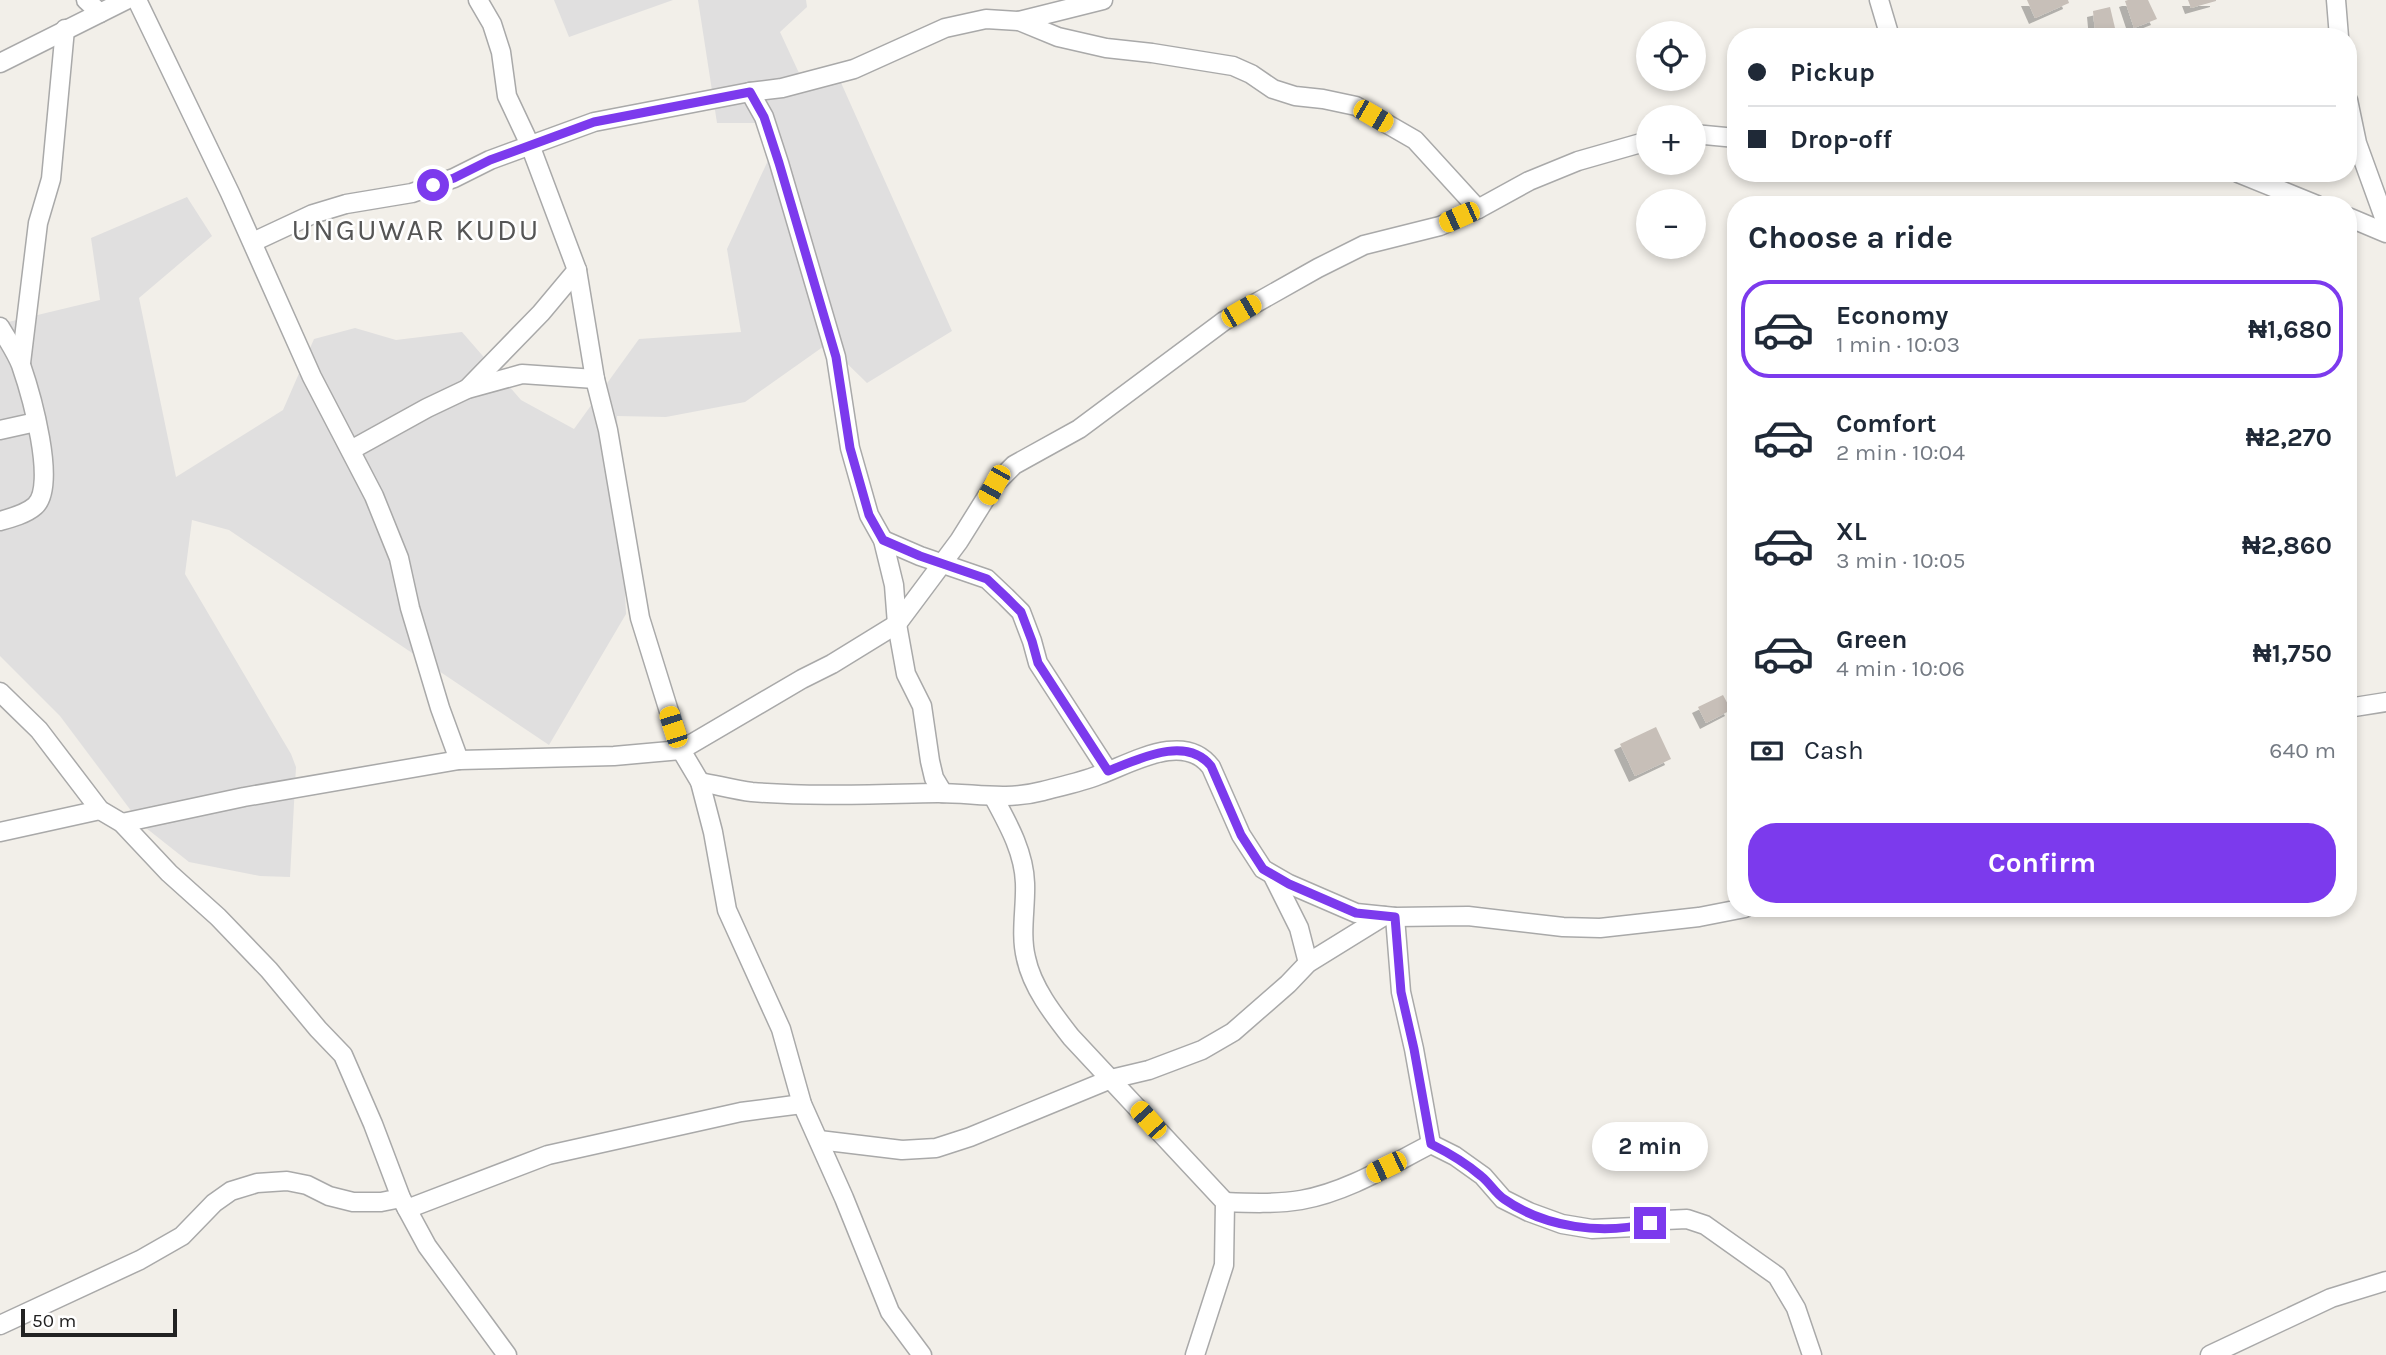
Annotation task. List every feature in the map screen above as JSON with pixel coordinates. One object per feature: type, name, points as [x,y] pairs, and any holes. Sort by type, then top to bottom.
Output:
[{"type":"street","points":[[86,0],[100,13]]},
{"type":"street","points":[[0,63],[126,0]]},
{"type":"street","points":[[137,0],[186,97],[312,377],[374,496],[399,558],[410,608],[440,708],[459,760]]},
{"type":"street","points":[[478,0],[492,24],[501,52],[507,96],[530,145],[577,270],[640,618],[681,750],[700,782],[713,832],[727,910],[781,1029],[802,1104],[890,1311],[922,1355]]},
{"type":"street","points":[[253,242],[313,214],[346,204],[412,192],[594,122],[782,88],[854,69],[945,28],[985,19],[1019,21],[1103,0]]},
{"type":"street","points":[[1879,0],[1887,28]]},
{"type":"street","points":[[2336,0],[2338,28]]},
{"type":"street","points":[[1019,21],[1058,37],[1106,48],[1233,66],[1273,89],[1294,96],[1323,99],[1356,107],[1415,140],[1478,209]]},
{"type":"street","points":[[21,363],[38,223],[51,179],[65,29]]},
{"type":"street","points":[[750,92],[764,117],[779,163],[836,357],[850,448],[869,515],[883,540],[894,585],[897,624],[906,674],[922,706],[934,778],[943,793]]},
{"type":"street","points":[[1706,135],[1727,137]]},
{"type":"street","points":[[2357,143],[2386,223]]},
{"type":"street","points":[[122,823],[374,773],[459,760],[601,756],[681,750],[897,624],[922,594],[979,512],[994,485],[1014,465],[1079,429],[1224,321],[1364,245],[1440,226],[1529,181],[1578,161],[1636,144]]},
{"type":"street","points":[[2260,182],[2295,196]]},
{"type":"street","points":[[2357,221],[2386,233]]},
{"type":"street","points":[[467,389],[541,313],[577,270]]},
{"type":"street","points":[[0,327],[21,363],[44,466],[41,496],[35,506],[0,522]]},
{"type":"street","points":[[351,450],[467,389],[522,374],[595,379]]},
{"type":"street","points":[[0,430],[36,422]]},
{"type":"street","points":[[883,540],[987,579],[1021,612],[1038,663],[1108,771]]},
{"type":"street","points":[[0,692],[38,730],[100,810],[122,823],[169,873],[218,917],[270,970],[343,1055],[404,1204],[427,1247],[507,1355]]},
{"type":"street","points":[[2357,707],[2386,702]]},
{"type":"street","points":[[700,782],[749,792],[800,795],[943,793],[994,798],[1039,792],[1140,759],[1182,750],[1203,757],[1211,766],[1241,835],[1263,869],[1356,913],[1389,916],[1468,916],[1563,927],[1600,928],[1727,912]]},
{"type":"street","points":[[994,798],[1011,829],[1025,879],[1026,959],[1048,1007],[1071,1037],[1225,1202],[1224,1265],[1195,1355]]},
{"type":"street","points":[[0,832],[100,810]]},
{"type":"street","points":[[1273,876],[1299,928],[1308,963]]},
{"type":"street","points":[[819,1140],[902,1150],[936,1148],[970,1137],[1111,1079],[1149,1070],[1202,1050],[1233,1032],[1289,984],[1308,963],[1389,916]]},
{"type":"street","points":[[1389,916],[1431,1144]]},
{"type":"street","points":[[0,1325],[140,1260],[182,1236],[214,1203],[231,1191],[257,1183],[287,1181],[307,1185],[329,1196],[353,1202],[404,1204],[548,1155],[741,1112],[802,1104]]},
{"type":"street","points":[[1225,1202],[1302,1200],[1352,1184],[1431,1144]]},
{"type":"street","points":[[1431,1144],[1455,1156],[1483,1177],[1503,1199],[1562,1224],[1592,1229],[1635,1227],[1665,1220],[1687,1219],[1705,1224],[1777,1276],[1796,1308],[1812,1355]]},
{"type":"street","points":[[2210,1355],[2331,1298],[2386,1281]]},
{"type":"shaded area","points":[[554,0],[673,0],[569,37]]},
{"type":"shaded area","points":[[698,0],[806,0],[807,7],[780,32],[805,86],[838,76],[952,331],[867,383],[827,344],[745,402],[666,417],[617,416],[626,614],[549,745],[229,530],[192,520],[185,574],[291,754],[296,767],[290,877],[260,876],[189,862],[141,824],[60,716],[0,656],[0,324],[100,300],[91,238],[187,197],[212,236],[139,298],[176,477],[283,410],[314,339],[355,328],[396,340],[462,332],[521,400],[574,429],[639,339],[741,332],[727,249],[771,154],[762,123],[717,123]]},
{"type":"building","points":[[2027,0],[2068,0],[2069,3],[2035,18]]},
{"type":"building","points":[[2148,0],[2157,19],[2134,28],[2125,1]]},
{"type":"building","points":[[2188,0],[2216,0],[2216,1],[2191,8]]},
{"type":"building","points":[[2110,7],[2115,28],[2095,28],[2093,11]]},
{"type":"building","points":[[1723,695],[1727,702],[1727,712],[1706,723],[1698,707]]},
{"type":"building","points":[[1656,727],[1671,759],[1635,776],[1620,744]]},
{"type":"district","name":"UNGUWAR KUDU","points":[[416,230]]},
{"type":"route","points":[[433,185],[490,160],[594,122],[750,92],[764,117],[779,163],[836,357],[850,448],[860,485],[869,515],[883,540],[987,579],[1021,612],[1038,663],[1108,771],[1164,752],[1182,750],[1203,757],[1211,766],[1241,835],[1263,869],[1289,884],[1356,913],[1395,917],[1401,992],[1431,1144],[1455,1156],[1483,1177],[1503,1199],[1562,1224],[1592,1229],[1635,1227],[1650,1223]]}]
